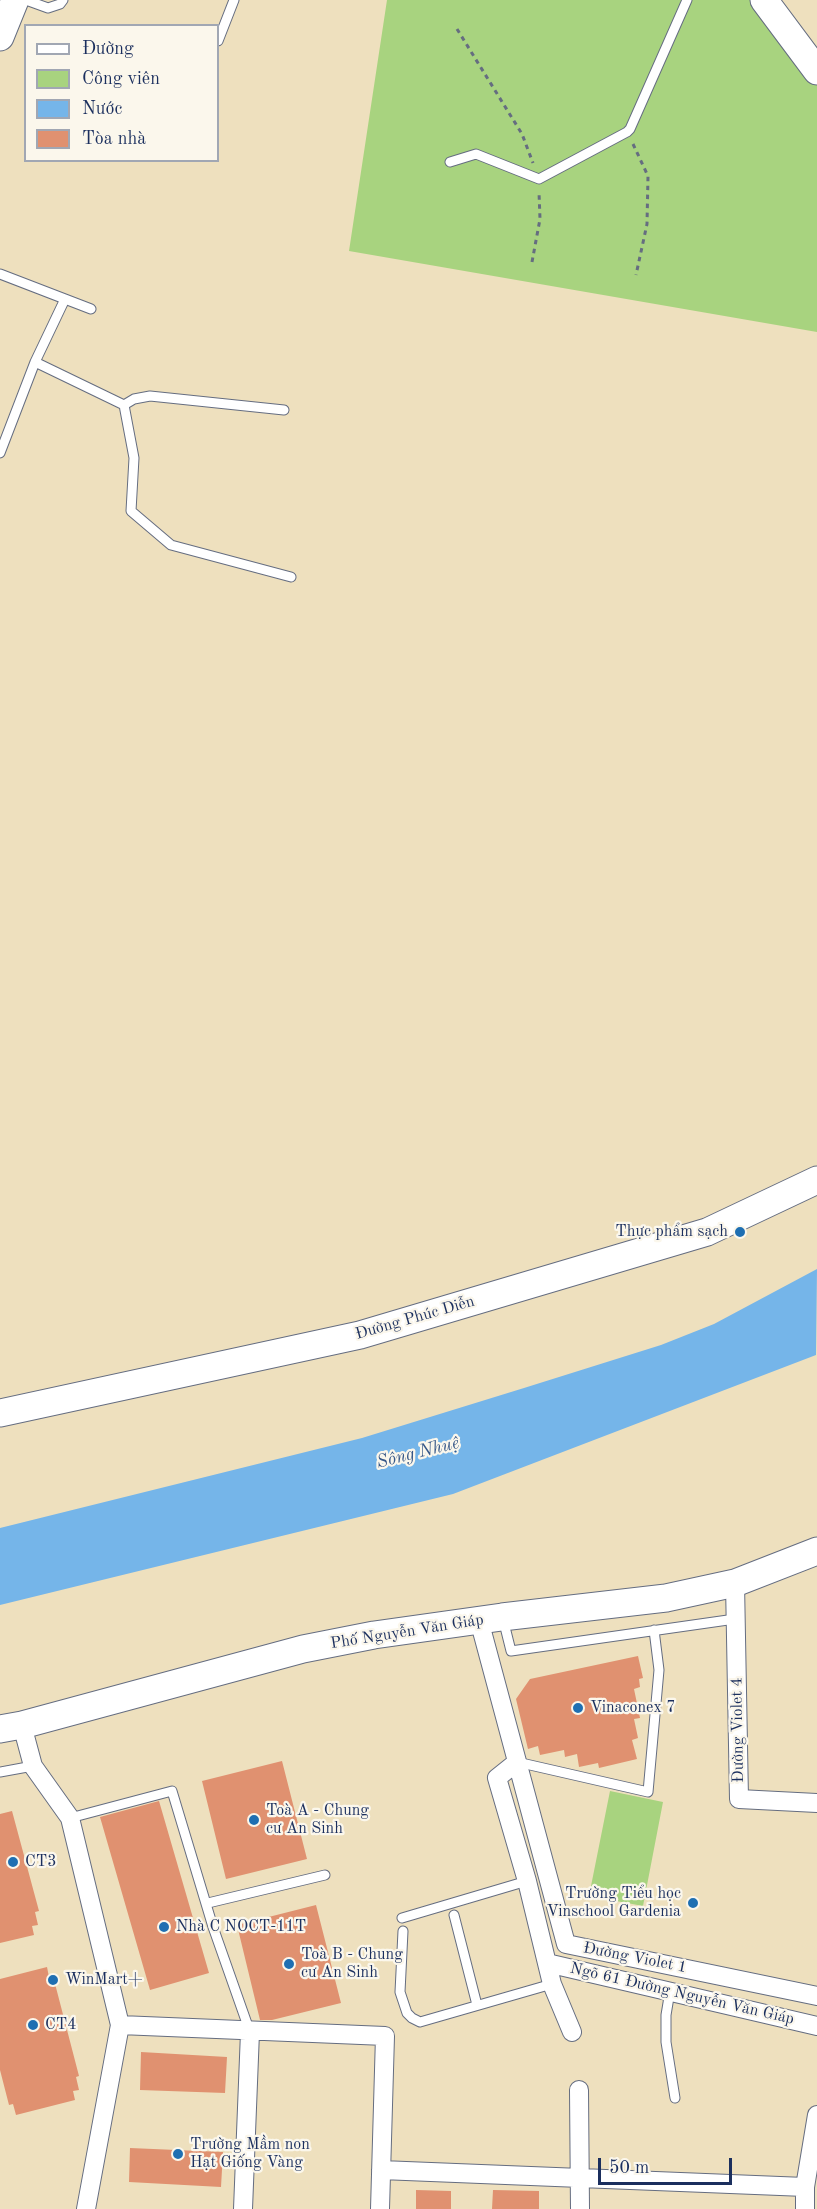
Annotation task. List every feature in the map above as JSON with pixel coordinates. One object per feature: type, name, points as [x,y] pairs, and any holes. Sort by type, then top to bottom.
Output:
[{"type":"street","points":[[0,37],[15,0]]},
{"type":"street","points":[[764,0],[814,62]]},
{"type":"street","name":"Đường Phúc Diễn","points":[[0,1413],[360,1335],[707,1232],[817,1180]]},
{"type":"street","name":"Phố Nguyễn Văn Giáp","points":[[11,1727],[303,1649],[374,1635],[491,1618],[666,1598],[735,1583],[817,1551]]},
{"type":"street","name":"Đường Violet 4","points":[[735,1583],[739,1799],[817,1803]]},
{"type":"street","points":[[491,1618],[500,1655],[517,1762]]},
{"type":"street","points":[[11,1727],[33,1766],[70,1818],[120,2025],[86,2209]]},
{"type":"street","name":"Ngõ 61 Đường Nguyễn Văn Giáp","points":[[517,1762],[497,1778],[552,1984],[572,2032]]},
{"type":"street","name":"Đường Violet 1","points":[[517,1762],[566,1944],[817,1996]]},
{"type":"street","name":"Ngõ 61 Đường Nguyễn Văn Giáp","points":[[547,1963],[817,2026]]},
{"type":"street","points":[[120,2025],[385,2036],[380,2209]]},
{"type":"street","points":[[243,2209],[250,2032]]},
{"type":"street","points":[[579,2090],[580,2209]]},
{"type":"street","points":[[805,2209],[805,2187],[817,2115]]},
{"type":"street","points":[[381,2170],[805,2187]]},
{"type":"lane","points":[[26,0],[48,8],[60,4],[63,0]]},
{"type":"lane","points":[[219,38],[234,0]]},
{"type":"lane","points":[[450,162],[476,154],[540,179],[627,132],[687,0]]},
{"type":"lane","points":[[0,274],[92,309]]},
{"type":"lane","points":[[0,453],[35,362],[65,299]]},
{"type":"lane","points":[[35,362],[124,405]]},
{"type":"lane","points":[[124,405],[134,399],[150,396],[284,410]]},
{"type":"lane","points":[[124,405],[134,458],[131,511],[171,545],[291,577]]},
{"type":"lane","points":[[500,1655],[735,1619]]},
{"type":"lane","points":[[517,1762],[648,1792],[659,1670],[654,1630]]},
{"type":"lane","points":[[0,1772],[33,1766]]},
{"type":"lane","points":[[70,1818],[172,1791],[208,1903],[213,1927],[250,2032]]},
{"type":"lane","points":[[208,1903],[326,1875]]},
{"type":"lane","points":[[402,1918],[526,1881]]},
{"type":"lane","points":[[454,1915],[477,2005]]},
{"type":"lane","points":[[403,1930],[400,1992],[403,2005],[412,2018],[420,2022],[552,1984]]},
{"type":"lane","points":[[670,1991],[666,2015],[666,2042],[675,2098]]},
{"type":"path","points":[[457,29],[522,134],[540,179],[540,219],[532,262]]},
{"type":"path","points":[[627,132],[648,176],[646,224],[636,275]]},
{"type":"green space","points":[[387,0],[764,0],[817,69],[817,332],[349,251]]},
{"type":"green space","points":[[610,1791],[663,1802],[643,1906],[589,1896]]},
{"type":"water","name":"Sông Nhuệ","points":[[817,1269],[816,1355],[453,1494],[0,1605],[0,1528],[362,1438],[661,1345],[714,1324]]},
{"type":"building","name":"Vinaconex 7","points":[[638,1656],[643,1678],[639,1679],[640,1687],[634,1689],[640,1718],[634,1719],[638,1738],[632,1740],[637,1759],[599,1768],[598,1763],[579,1767],[577,1754],[565,1757],[564,1750],[540,1755],[538,1746],[528,1749],[516,1699],[530,1679]]},
{"type":"building","name":"Toà A - Chung cư An Sinh","points":[[282,1761],[307,1859],[226,1879],[202,1781]]},
{"type":"building","name":"Nhà C NOCT-11T","points":[[159,1801],[209,1973],[150,1990],[100,1817]]},
{"type":"building","name":"CT3","points":[[12,1811],[39,1911],[35,1912],[38,1925],[32,1926],[34,1935],[0,1943],[0,1814]]},
{"type":"building","name":"Toà B - Chung cư An Sinh","points":[[316,1905],[341,2003],[272,2020],[260,2020],[237,1925]]},
{"type":"building","name":"CT4","points":[[47,1967],[49,1977],[53,1976],[79,2076],[76,2077],[79,2090],[73,2091],[75,2100],[16,2115],[13,2104],[9,2105],[0,2070],[0,1979]]},
{"type":"building","points":[[141,2052],[227,2057],[225,2093],[140,2090]]},
{"type":"building","points":[[130,2148],[223,2152],[221,2187],[129,2182]]},
{"type":"building","points":[[416,2190],[451,2191],[451,2209],[416,2209]]},
{"type":"building","points":[[493,2190],[539,2191],[539,2209],[492,2209]]},
{"type":"place","name":"Thực phẩm sạch","points":[[740,1232]]},
{"type":"place","name":"Vinaconex 7","points":[[578,1708]]},
{"type":"place","name":"Toà A - Chung cư An Sinh","points":[[254,1820]]},
{"type":"place","name":"CT3","points":[[13,1862]]},
{"type":"place","name":"Trường Tiểu học Vinschool Gardenia","points":[[693,1903]]},
{"type":"place","name":"Nhà C NOCT-11T","points":[[164,1927]]},
{"type":"place","name":"Toà B - Chung cư An Sinh","points":[[289,1964]]},
{"type":"place","name":"WinMart+","points":[[53,1980]]},
{"type":"place","name":"CT4","points":[[33,2025]]},
{"type":"place","name":"Trường Mầm non Hạt Giống Vàng","points":[[178,2154]]}]
